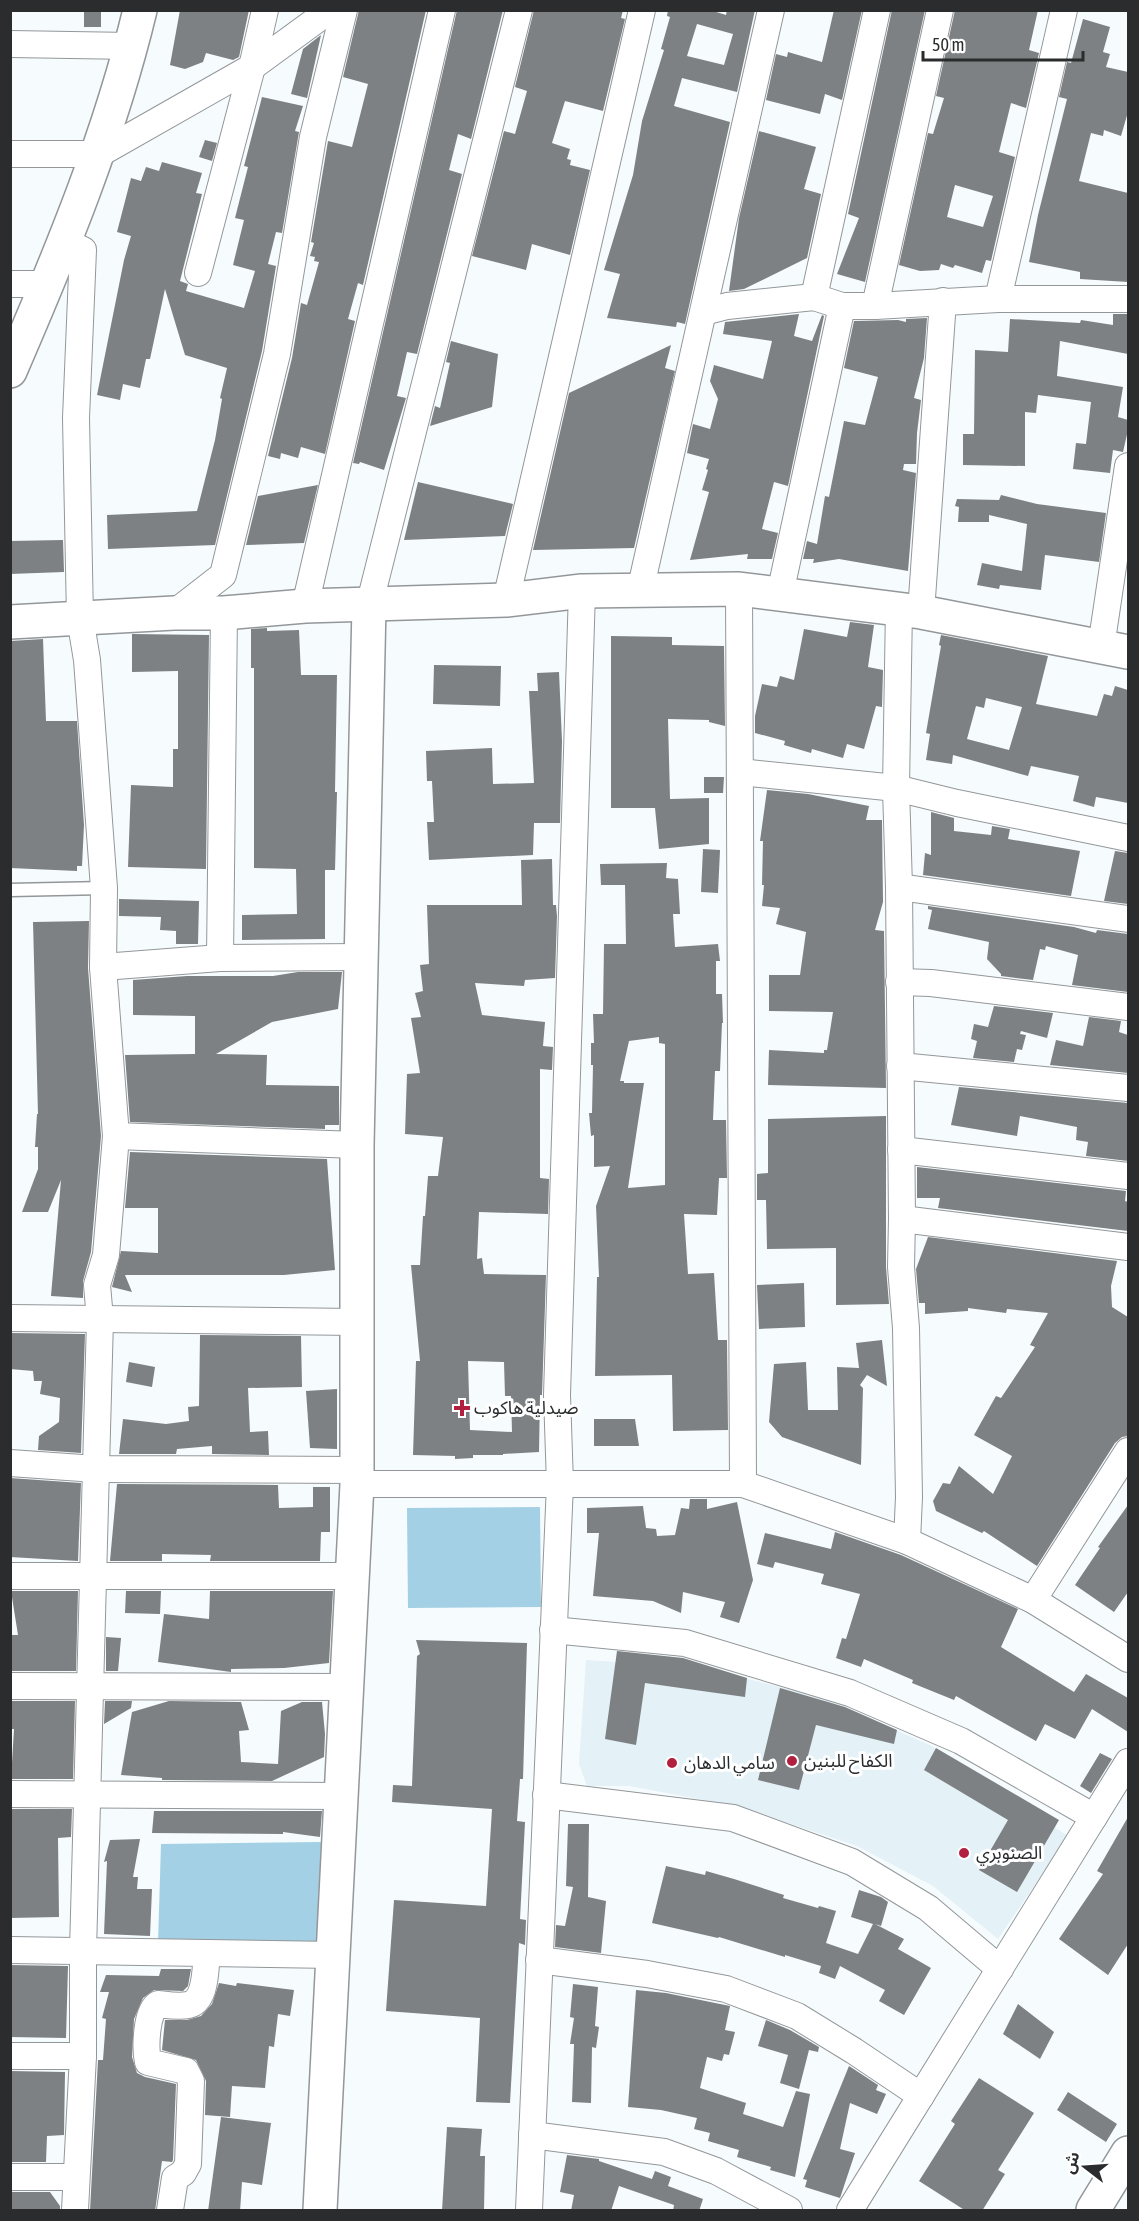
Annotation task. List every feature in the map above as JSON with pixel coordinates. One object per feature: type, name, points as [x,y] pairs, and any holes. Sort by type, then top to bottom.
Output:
[{"type":"main road","points":[[10,371],[48,284],[99,154],[132,46],[140,10]]},
{"type":"main road","points":[[10,622],[174,613],[224,613],[305,606],[369,606],[506,600],[582,591],[739,589],[910,610],[1115,650]]},
{"type":"main road","points":[[320,2211],[357,1477],[357,1145],[369,606]]},
{"type":"main road","points":[[1093,2211],[1128,2153]]},
{"type":"street","points":[[198,273],[265,10]]},
{"type":"street","points":[[10,154],[99,154],[252,68],[330,10]]},
{"type":"street","points":[[174,613],[223,575],[277,354],[313,137],[344,10]]},
{"type":"street","points":[[305,606],[442,10]]},
{"type":"street","points":[[369,606],[519,10]]},
{"type":"street","points":[[506,600],[642,10]]},
{"type":"street","points":[[640,591],[705,312],[721,225],[771,10]]},
{"type":"street","points":[[814,297],[877,10]]},
{"type":"street","points":[[875,306],[940,10]]},
{"type":"street","points":[[998,299],[1064,10]]},
{"type":"street","points":[[10,44],[132,46]]},
{"type":"street","points":[[64,241],[83,250],[76,418],[80,618],[87,660],[104,888],[103,967],[116,1136],[106,1255],[97,1285],[100,1319],[83,1951],[83,2056],[75,2211]]},
{"type":"street","points":[[10,284],[48,284]]},
{"type":"street","points":[[705,312],[727,306],[814,297],[842,306],[998,299],[1128,299]]},
{"type":"street","points":[[907,1541],[909,1486],[906,1328],[901,1267],[899,887],[896,789],[910,610],[943,301]]},
{"type":"street","points":[[780,594],[842,306]]},
{"type":"street","points":[[1115,650],[1128,466]]},
{"type":"street","points":[[739,589],[743,1484]]},
{"type":"street","points":[[529,2211],[560,1484],[557,1395],[582,591]]},
{"type":"street","points":[[220,958],[224,613]]},
{"type":"street","points":[[740,772],[896,789],[1128,838]]},
{"type":"street","points":[[899,887],[1128,919]]},
{"type":"street","points":[[103,967],[220,958],[362,957]]},
{"type":"street","points":[[899,982],[932,983],[1128,1007]]},
{"type":"street","points":[[900,1066],[1128,1088]]},
{"type":"street","points":[[116,1136],[357,1145]]},
{"type":"street","points":[[901,1150],[1128,1176]]},
{"type":"street","points":[[902,1219],[1128,1247]]},
{"type":"street","points":[[10,1318],[356,1322]]},
{"type":"street","points":[[1033,1600],[1128,1451]]},
{"type":"street","points":[[10,1463],[96,1469],[560,1484],[743,1484],[907,1541],[1033,1600],[1128,1659]]},
{"type":"street","points":[[10,1576],[353,1576]]},
{"type":"street","points":[[553,1630],[686,1643],[850,1694],[961,1741],[1094,1817]]},
{"type":"street","points":[[10,1686],[347,1687]]},
{"type":"street","points":[[850,2211],[1128,1762]]},
{"type":"street","points":[[10,1794],[342,1796]]},
{"type":"street","points":[[546,1795],[734,1818],[852,1862],[928,1908],[1000,1969]]},
{"type":"street","points":[[10,1950],[333,1955]]},
{"type":"street","points":[[170,2211],[174,2178],[183,2173],[188,2164],[191,2081],[186,2071],[148,2062],[146,2051],[151,2012],[159,2004],[188,2005],[197,2001],[201,1992],[207,1953]]},
{"type":"street","points":[[539,1960],[646,1974],[726,1989],[797,2016],[921,2096]]},
{"type":"street","points":[[10,2056],[83,2056]]},
{"type":"street","points":[[532,2135],[664,2152],[716,2171],[789,2211]]},
{"type":"street","points":[[10,2177],[76,2177]]},
{"type":"lane","points":[[10,890],[104,888]]},
{"type":"shaded area","points":[[540,1507],[541,1607],[408,1608],[407,1508]]},
{"type":"shaded area","points":[[586,1660],[704,1668],[820,1697],[930,1745],[1068,1836],[998,1939],[933,1886],[857,1846],[736,1806],[629,1786],[587,1786],[579,1764]]},
{"type":"shaded area","points":[[322,1842],[318,1941],[158,1944],[161,1844]]},
{"type":"building","points":[[84,10],[101,10],[101,27],[84,27]]},
{"type":"building","points":[[180,10],[249,10],[239,57],[233,60],[206,53],[203,62],[185,69],[170,65]]},
{"type":"building","points":[[359,10],[426,10],[363,285],[358,283],[348,319],[355,321],[325,454],[301,447],[298,458],[281,453],[280,459],[268,456],[292,358],[301,303],[307,305],[319,262],[314,261],[315,257],[310,256],[314,243],[311,242],[328,141],[352,147],[368,84],[343,77]]},
{"type":"building","points":[[457,10],[503,10],[471,139],[458,134],[449,170],[462,174],[417,354],[407,352],[397,396],[406,398],[384,470],[360,462],[359,464],[353,463]]},
{"type":"building","points":[[534,10],[623,10],[621,18],[625,19],[603,111],[565,101],[552,143],[570,149],[567,159],[571,160],[570,165],[590,170],[570,255],[532,244],[526,270],[472,256],[504,131],[515,134],[527,91],[515,87]]},
{"type":"building","points":[[668,10],[710,10],[726,15],[727,10],[755,10],[737,92],[682,78],[674,106],[730,122],[685,324],[677,322],[676,327],[607,318],[620,274],[604,270],[633,175],[642,121],[664,50],[661,49],[670,17],[667,16]],"holes":[[[697,24],[733,34],[724,65],[687,56]]]},
{"type":"building","points":[[834,10],[862,10],[842,100],[825,94],[820,114],[766,100],[776,54],[787,57],[788,52],[822,62]]},
{"type":"building","points":[[892,10],[925,10],[865,282],[837,274],[859,218],[848,214]]},
{"type":"building","points":[[955,10],[1038,10],[1029,50],[1039,53],[1026,108],[1011,103],[999,152],[1015,157],[991,261],[986,260],[982,273],[955,265],[953,268],[941,264],[939,270],[920,271],[899,265],[928,133],[933,134],[944,98],[936,96]],"holes":[[[955,185],[993,196],[983,227],[947,217]]]},
{"type":"building","points":[[1083,19],[1110,27],[1103,52],[1110,54],[1106,67],[1128,72],[1128,112],[1121,136],[1104,130],[1103,136],[1091,133],[1079,181],[1128,193],[1128,282],[1080,279],[1080,272],[1029,262],[1038,215],[1067,99],[1059,97],[1067,62],[1071,63]]},
{"type":"building","points":[[321,35],[307,98],[291,94],[303,49]]},
{"type":"building","points":[[262,97],[303,106],[295,131],[299,132],[282,233],[276,232],[268,264],[276,266],[262,351],[215,545],[108,549],[107,515],[197,511],[215,440],[222,399],[220,398],[227,368],[185,355],[165,289],[150,359],[146,359],[140,388],[123,384],[120,400],[97,395],[124,260],[131,236],[117,232],[131,178],[141,181],[146,167],[159,171],[162,162],[202,173],[196,193],[202,194],[180,281],[188,284],[186,291],[244,308],[255,271],[233,265],[244,220],[235,218],[248,167],[244,166]]},
{"type":"building","points":[[759,131],[816,147],[804,189],[821,194],[807,258],[744,289],[729,291],[739,218]]},
{"type":"building","points":[[205,140],[217,143],[212,161],[199,157]]},
{"type":"building","points":[[799,314],[794,336],[812,341],[822,315],[824,316],[788,486],[774,482],[762,529],[778,533],[772,559],[747,559],[748,554],[690,560],[709,492],[702,490],[709,459],[687,453],[693,424],[710,429],[718,399],[710,381],[714,365],[763,379],[772,341],[723,334],[725,322]]},
{"type":"building","points":[[1113,314],[1128,314],[1128,354],[1060,341],[1057,376],[1123,387],[1118,417],[1128,420],[1128,430],[1123,452],[1113,450],[1110,473],[1073,469],[1076,443],[1086,444],[1091,402],[1038,395],[1036,413],[1025,412],[1025,466],[963,465],[963,434],[974,434],[975,350],[1008,352],[1010,319],[1080,323],[1081,320],[1113,325]]},
{"type":"building","points":[[927,318],[924,358],[914,398],[921,400],[916,464],[904,464],[903,470],[916,473],[908,571],[839,559],[813,563],[814,559],[803,559],[807,541],[817,544],[825,496],[829,497],[844,421],[865,425],[878,377],[844,368],[854,321],[898,320],[906,322],[906,319]]},
{"type":"building","points":[[451,341],[498,354],[492,407],[430,426],[435,406],[440,408],[450,363],[446,362]]},
{"type":"building","points":[[671,345],[665,368],[675,371],[634,548],[533,550],[569,393]]},
{"type":"building","points":[[418,482],[513,504],[505,536],[404,540]]},
{"type":"building","points":[[318,485],[304,543],[246,545],[258,496]]},
{"type":"building","points":[[1001,495],[1037,504],[1106,513],[1099,562],[1045,555],[1041,590],[1000,585],[999,589],[977,585],[982,563],[1022,571],[1027,524],[989,515],[989,522],[958,522],[959,507],[955,506],[957,499],[999,500]]},
{"type":"building","points":[[63,540],[64,572],[10,574],[10,541]]},
{"type":"building","points":[[850,622],[874,625],[868,667],[883,670],[882,707],[876,706],[864,749],[847,744],[843,758],[812,749],[811,753],[784,745],[785,741],[755,733],[755,716],[762,684],[777,687],[780,676],[794,680],[804,629],[847,637]]},
{"type":"building","points":[[267,628],[267,631],[299,630],[301,675],[337,675],[335,870],[325,870],[325,939],[242,940],[242,915],[297,914],[296,869],[254,868],[254,668],[251,668],[251,629]]},
{"type":"building","points":[[132,634],[209,635],[206,869],[128,867],[131,785],[173,787],[173,749],[178,749],[178,671],[132,672]]},
{"type":"building","points":[[941,635],[1048,656],[1036,704],[1097,716],[1104,694],[1112,696],[1115,686],[1128,690],[1128,803],[1096,797],[1094,807],[1073,801],[1079,776],[1031,766],[1028,776],[953,755],[952,764],[926,760],[930,734],[926,733],[941,646],[939,645]],"holes":[[[986,698],[1022,707],[1009,750],[967,739],[976,706],[984,708]]]},
{"type":"building","points":[[611,636],[672,637],[672,645],[724,646],[725,726],[709,722],[709,720],[668,719],[670,799],[709,798],[709,844],[659,849],[655,808],[611,808]]},
{"type":"building","points":[[43,639],[46,721],[77,721],[84,825],[82,866],[77,866],[77,871],[10,868],[10,641]]},
{"type":"building","points":[[434,665],[501,666],[500,706],[433,704]]},
{"type":"building","points":[[559,672],[562,741],[560,823],[534,823],[533,855],[429,860],[427,822],[434,822],[432,781],[427,781],[426,751],[492,748],[493,784],[534,783],[529,691],[538,691],[537,673]]},
{"type":"building","points":[[704,777],[724,777],[723,793],[704,793]]},
{"type":"building","points":[[767,790],[808,794],[869,806],[866,820],[882,820],[883,902],[875,930],[884,931],[886,1088],[768,1085],[769,1050],[824,1053],[824,1050],[827,1050],[833,1012],[769,1011],[769,975],[800,975],[806,932],[776,924],[780,908],[762,906],[763,841],[760,841]]},
{"type":"building","points":[[931,812],[954,818],[954,831],[991,835],[992,826],[1010,829],[1008,839],[1080,851],[1071,896],[923,875],[925,853],[931,855]]},
{"type":"building","points":[[703,849],[720,850],[718,893],[701,892]]},
{"type":"building","points":[[1115,851],[1128,853],[1128,904],[1104,901]]},
{"type":"building","points":[[552,859],[553,905],[556,905],[557,916],[555,978],[525,980],[524,986],[475,983],[482,1015],[545,1022],[543,1046],[553,1047],[552,1070],[540,1069],[540,1178],[549,1179],[548,1214],[479,1212],[477,1259],[482,1258],[484,1274],[546,1275],[539,1452],[473,1455],[473,1458],[455,1459],[455,1456],[413,1455],[416,1361],[420,1361],[411,1265],[420,1265],[428,1176],[438,1176],[443,1137],[405,1134],[407,1074],[420,1073],[411,1018],[421,1017],[415,993],[423,991],[420,965],[429,964],[427,905],[522,905],[521,860]],"holes":[[[468,1361],[504,1362],[505,1396],[511,1396],[512,1432],[470,1430]]]},
{"type":"building","points":[[667,863],[666,878],[678,879],[680,914],[673,914],[675,947],[718,944],[720,961],[716,961],[716,994],[722,994],[723,1023],[720,1071],[715,1071],[713,1120],[726,1120],[727,1178],[719,1178],[717,1215],[684,1214],[688,1274],[714,1273],[718,1340],[727,1340],[728,1430],[673,1431],[672,1375],[595,1376],[597,1277],[599,1277],[596,1206],[610,1166],[594,1167],[594,1135],[591,1136],[589,1113],[592,1113],[593,1014],[603,1014],[604,944],[626,944],[625,885],[601,885],[600,864]],"holes":[[[659,1037],[659,1043],[665,1044],[665,1185],[628,1188],[644,1083],[620,1081],[629,1041]]]},
{"type":"building","points":[[119,899],[199,901],[198,944],[176,944],[176,931],[160,930],[161,917],[119,916]]},
{"type":"building","points":[[928,906],[1074,927],[1096,933],[1097,930],[1128,934],[1128,992],[1072,985],[1078,955],[1046,946],[1045,950],[1040,949],[1033,980],[1001,976],[987,959],[989,942],[928,929],[932,910],[928,909]]},
{"type":"building","points":[[89,921],[88,968],[101,1136],[91,1252],[83,1281],[83,1298],[51,1296],[61,1180],[48,1212],[22,1212],[38,1169],[38,1147],[35,1147],[38,1114],[33,922]]},
{"type":"building","points":[[298,972],[342,972],[338,1009],[272,1022],[216,1054],[267,1055],[266,1085],[339,1086],[339,1125],[325,1125],[325,1129],[130,1122],[125,1055],[195,1054],[195,1016],[133,1015],[133,980],[187,976],[273,976]]},
{"type":"building","points":[[994,1006],[1053,1013],[1047,1038],[1021,1031],[1020,1034],[1026,1035],[1022,1050],[1017,1049],[1014,1062],[973,1058],[977,1041],[971,1039],[974,1024],[988,1027]]},
{"type":"building","points":[[1089,1017],[1121,1021],[1119,1032],[1128,1035],[1128,1073],[1050,1065],[1056,1040],[1083,1046]]},
{"type":"building","points":[[959,1087],[1128,1103],[1128,1161],[1086,1156],[1088,1142],[1076,1140],[1077,1127],[1020,1116],[1017,1136],[951,1125]]},
{"type":"building","points":[[886,1116],[886,1267],[889,1304],[836,1305],[836,1248],[767,1249],[766,1200],[757,1200],[757,1174],[768,1173],[768,1119]]},
{"type":"building","points":[[130,1152],[327,1159],[335,1270],[284,1275],[125,1275],[132,1292],[112,1287],[121,1251],[158,1253],[158,1208],[125,1208]]},
{"type":"building","points":[[917,1167],[1126,1191],[1128,1231],[938,1208],[940,1198],[917,1198]]},
{"type":"building","points":[[928,1237],[1117,1261],[1111,1286],[1112,1307],[1128,1317],[1128,1436],[1122,1437],[1115,1443],[1037,1566],[984,1531],[982,1533],[936,1511],[933,1501],[943,1483],[950,1484],[959,1466],[993,1494],[1012,1456],[974,1435],[996,1396],[1001,1398],[1035,1347],[1030,1345],[1048,1313],[1007,1309],[1006,1313],[968,1308],[968,1311],[925,1314],[925,1303],[919,1303],[916,1269]]},
{"type":"building","points":[[804,1283],[805,1327],[759,1329],[757,1285]]},
{"type":"building","points":[[10,1333],[85,1334],[81,1453],[38,1450],[39,1436],[59,1422],[60,1398],[40,1394],[42,1381],[34,1381],[33,1371],[10,1369]]},
{"type":"building","points":[[200,1335],[301,1336],[302,1387],[248,1388],[250,1432],[268,1431],[269,1455],[212,1454],[212,1446],[177,1449],[176,1454],[119,1454],[123,1419],[166,1424],[189,1421],[188,1407],[199,1406]]},
{"type":"building","points":[[882,1340],[887,1386],[867,1375],[860,1385],[863,1388],[861,1465],[782,1437],[769,1422],[774,1364],[806,1362],[808,1410],[838,1410],[837,1367],[859,1368],[856,1343]]},
{"type":"building","points":[[129,1362],[155,1367],[152,1387],[126,1382]]},
{"type":"building","points":[[337,1389],[337,1449],[310,1448],[306,1391]]},
{"type":"building","points":[[594,1419],[635,1419],[639,1446],[594,1446]]},
{"type":"building","points":[[10,1478],[81,1483],[78,1561],[10,1557]]},
{"type":"building","points":[[117,1484],[278,1485],[279,1508],[313,1507],[313,1487],[330,1487],[330,1532],[321,1532],[320,1561],[210,1561],[211,1555],[162,1554],[162,1561],[110,1561]]},
{"type":"building","points":[[690,1499],[707,1499],[707,1509],[737,1502],[753,1580],[739,1623],[720,1617],[725,1602],[683,1592],[681,1613],[653,1601],[593,1596],[599,1533],[587,1533],[587,1508],[643,1506],[646,1528],[656,1529],[657,1536],[675,1535],[681,1508],[689,1509]]},
{"type":"building","points":[[1128,1505],[1128,1592],[1114,1612],[1075,1585],[1100,1548],[1098,1547]]},
{"type":"building","points":[[835,1532],[901,1555],[1018,1609],[1001,1647],[1074,1692],[1086,1674],[1128,1698],[1128,1732],[1092,1709],[1075,1739],[1045,1724],[1036,1741],[956,1696],[954,1700],[912,1683],[913,1680],[864,1659],[861,1667],[836,1658],[842,1638],[846,1639],[860,1594],[821,1584],[824,1574],[775,1562],[773,1568],[757,1564],[765,1533],[831,1549]]},
{"type":"building","points":[[11,1591],[78,1591],[76,1671],[10,1671],[11,1635],[18,1635]]},
{"type":"building","points":[[126,1591],[161,1591],[160,1614],[125,1613]]},
{"type":"building","points":[[210,1591],[333,1591],[329,1663],[284,1668],[231,1669],[231,1672],[158,1662],[164,1614],[209,1619]]},
{"type":"building","points":[[106,1637],[121,1638],[118,1671],[106,1671]]},
{"type":"building","points":[[416,1640],[527,1643],[523,1779],[520,1779],[517,1821],[525,1822],[520,1919],[526,1920],[525,1945],[519,1943],[510,2103],[476,2102],[480,2018],[386,2011],[394,1900],[486,1906],[492,1809],[392,1802],[393,1785],[412,1786],[417,1656],[420,1654]]},
{"type":"building","points":[[617,1651],[683,1658],[747,1678],[745,1697],[645,1683],[636,1745],[605,1739]]},
{"type":"building","points":[[780,1688],[845,1707],[897,1730],[894,1744],[816,1725],[799,1790],[758,1780]]},
{"type":"building","points":[[10,1701],[75,1701],[73,1779],[11,1779],[14,1729],[10,1729]]},
{"type":"building","points":[[105,1701],[132,1701],[131,1708],[104,1724]]},
{"type":"building","points":[[169,1701],[241,1702],[249,1730],[239,1731],[241,1762],[278,1764],[281,1711],[302,1702],[322,1702],[325,1734],[324,1757],[272,1781],[162,1780],[162,1778],[121,1775],[132,1712]]},
{"type":"building","points":[[936,1748],[1059,1820],[1017,1892],[979,1870],[1008,1820],[924,1770]]},
{"type":"building","points":[[1100,1753],[1112,1759],[1091,1793],[1080,1786]]},
{"type":"building","points":[[10,1809],[72,1809],[71,1837],[58,1838],[59,1917],[10,1918]]},
{"type":"building","points":[[154,1811],[322,1811],[320,1837],[283,1832],[283,1834],[152,1833]]},
{"type":"building","points":[[1128,1817],[1128,1944],[1108,1975],[1059,1939],[1103,1874],[1097,1871]]},
{"type":"building","points":[[568,1824],[589,1824],[588,1897],[606,1901],[601,1953],[555,1947],[556,1925],[565,1926],[573,1887],[566,1886]]},
{"type":"building","points":[[140,1839],[133,1877],[138,1877],[137,1889],[152,1889],[150,1936],[104,1934],[107,1861],[104,1862],[110,1840]]},
{"type":"building","points":[[666,1866],[705,1875],[706,1871],[784,1895],[783,1898],[836,1911],[826,1943],[858,1954],[873,1924],[851,1917],[859,1890],[881,1897],[888,1902],[881,1926],[875,1924],[904,1939],[898,1949],[931,1968],[904,2015],[879,2001],[885,1990],[840,1966],[835,1979],[819,1973],[821,1966],[719,1937],[652,1923]]},
{"type":"building","points":[[10,1965],[68,1966],[66,2038],[10,2037]]},
{"type":"building","points":[[161,1969],[191,1969],[188,1986],[183,1991],[154,1990],[143,1998],[134,2019],[132,2057],[137,2073],[176,2084],[173,2160],[172,2162],[162,2161],[155,2211],[90,2211],[98,2060],[103,2060],[106,2019],[102,2018],[109,1992],[100,1992],[106,1975],[159,1976]]},
{"type":"building","points":[[219,1983],[294,1990],[290,2016],[278,2014],[274,2047],[269,2046],[265,2088],[232,2086],[230,2117],[205,2115],[206,2081],[196,2060],[162,2050],[165,2020],[187,2020],[201,2016],[212,2004]]},
{"type":"building","points":[[573,1984],[598,1987],[595,2026],[599,2027],[596,2048],[592,2047],[591,2103],[572,2102],[574,2044],[570,2044],[574,2018],[570,2017]]},
{"type":"building","points":[[636,1990],[666,1993],[730,2006],[725,2030],[735,2032],[729,2055],[724,2054],[722,2061],[707,2057],[700,2088],[746,2103],[743,2114],[783,2127],[796,2091],[810,2094],[795,2177],[737,2157],[739,2150],[708,2141],[710,2133],[694,2129],[697,2118],[661,2110],[628,2107]]},
{"type":"building","points":[[1018,2004],[1054,2032],[1040,2059],[1003,2034]]},
{"type":"building","points":[[766,2020],[790,2030],[819,2047],[818,2052],[809,2050],[799,2089],[780,2083],[788,2055],[758,2046]]},
{"type":"building","points":[[849,2066],[878,2085],[876,2090],[886,2094],[877,2114],[850,2103],[840,2149],[855,2153],[840,2198],[805,2187],[807,2180],[803,2179]]},
{"type":"building","points":[[10,2071],[65,2072],[64,2135],[47,2136],[46,2162],[10,2162]]},
{"type":"building","points":[[979,2078],[1034,2113],[998,2170],[1005,2174],[982,2211],[966,2211],[919,2181],[955,2124],[951,2121]]},
{"type":"building","points":[[1068,2092],[1117,2124],[1106,2142],[1057,2110]]},
{"type":"building","points":[[221,2117],[271,2123],[262,2185],[242,2182],[240,2211],[208,2211]]},
{"type":"building","points":[[447,2127],[482,2129],[480,2156],[485,2156],[484,2211],[442,2211]]},
{"type":"building","points":[[567,2155],[599,2159],[599,2161],[652,2179],[655,2171],[671,2177],[668,2186],[703,2199],[699,2211],[673,2211],[674,2205],[619,2186],[611,2211],[571,2211],[574,2195],[560,2192]]},
{"type":"building","points":[[10,2192],[50,2192],[60,2206],[60,2211],[10,2211]]},
{"type":"place","name":"صيدلية هاكوب","points":[[462,1408]]},
{"type":"place","name":"الكفاح للبنين","points":[[792,1761]]},
{"type":"place","name":"سامي الدهان","points":[[672,1763]]},
{"type":"place","name":"الصنوبري","points":[[964,1853]]}]
